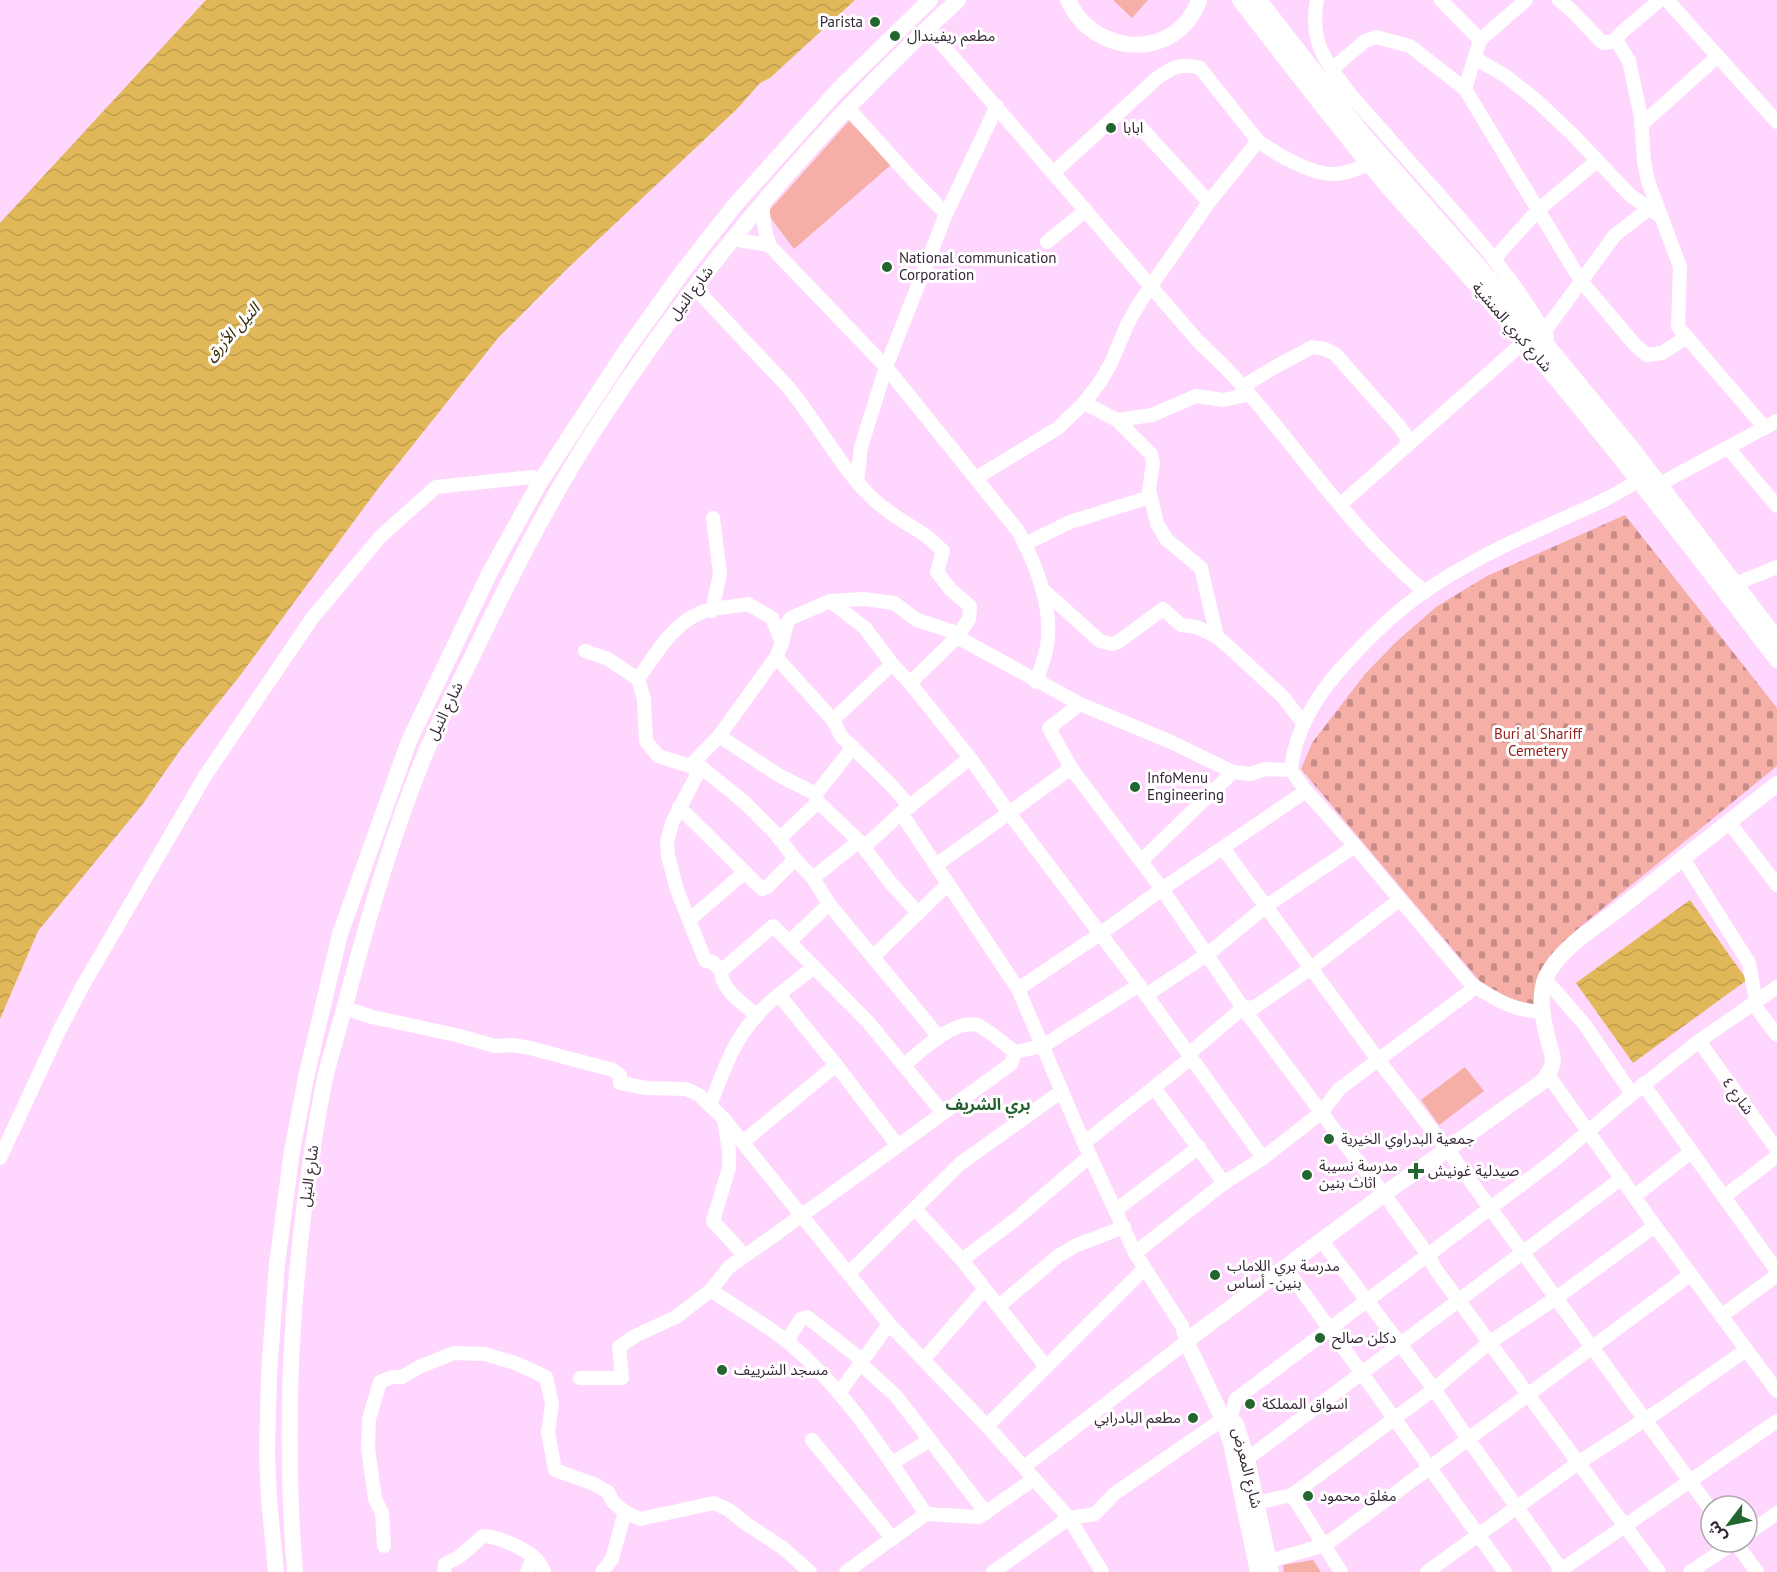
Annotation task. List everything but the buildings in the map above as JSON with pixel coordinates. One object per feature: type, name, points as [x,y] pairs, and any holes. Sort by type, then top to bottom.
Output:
[{"type":"main road","name":"شارع النيل","points":[[276,1572],[267,1453],[277,1264],[292,1151],[307,1073],[344,923],[409,741],[489,574],[540,482],[625,352],[683,271],[735,205],[838,90],[930,0]]},
{"type":"main road","name":"شارع النيل","points":[[295,1572],[290,1493],[290,1381],[297,1266],[310,1161],[326,1078],[366,928],[399,824],[428,747],[522,556],[595,429],[639,364],[733,237],[848,108],[958,0]]},
{"type":"main road","points":[[1068,0],[1079,19],[1092,31],[1115,42],[1140,45],[1156,42],[1171,35],[1186,22],[1199,0]]},
{"type":"main road","name":"شارع كبري المنشية","points":[[1240,0],[1369,163],[1525,341],[1639,480],[1777,660]]},
{"type":"main road","name":"شارع كبري المنشية","points":[[1259,0],[1361,132],[1562,363],[1660,484],[1777,639]]},
{"type":"main road","points":[[506,544],[509,552],[522,556]]},
{"type":"main road","points":[[489,574],[502,578],[505,587]]},
{"type":"main road","points":[[1187,1336],[1519,1100],[1548,1075],[1554,1060],[1546,1034],[1542,995],[1545,979],[1564,953],[1682,857],[1777,784]]},
{"type":"main road","points":[[354,894],[364,903],[374,901]]},
{"type":"main road","points":[[344,923],[359,924],[366,928]]},
{"type":"main road","points":[[1508,1106],[1516,1092],[1541,1072],[1544,1065],[1546,1034]]},
{"type":"main road","name":"شارع المعرض","points":[[1187,1336],[1247,1459],[1266,1568]]},
{"type":"main road","name":"شارع المعرض","points":[[1228,1416],[1231,1443],[1266,1568]]},
{"type":"street","points":[[1317,0],[1314,17],[1316,32],[1319,45],[1332,69],[1368,115],[1494,259],[1536,316],[1562,363]]},
{"type":"street","points":[[1441,0],[1480,40]]},
{"type":"street","points":[[1465,89],[1480,40],[1526,0]]},
{"type":"street","points":[[1559,0],[1572,9],[1603,43],[1614,41],[1660,0]]},
{"type":"street","points":[[1667,0],[1777,122]]},
{"type":"street","points":[[927,28],[997,106],[1197,340],[1246,390],[1340,505],[1407,577],[1425,592]]},
{"type":"street","points":[[1332,69],[1365,41],[1376,37],[1410,46],[1465,89],[1581,281],[1635,345],[1647,355],[1662,353],[1687,337]]},
{"type":"street","points":[[1614,41],[1618,43],[1629,61],[1635,84],[1648,182],[1680,267],[1678,327],[1771,424],[1660,484]]},
{"type":"street","points":[[1641,125],[1718,56]]},
{"type":"street","points":[[1475,58],[1507,77],[1536,100],[1630,195],[1661,217]]},
{"type":"street","points":[[1053,172],[1156,80],[1172,68],[1189,64],[1200,68],[1258,141],[1278,155],[1331,175],[1354,171],[1369,163]]},
{"type":"street","points":[[857,482],[861,447],[886,367],[946,213],[997,106]]},
{"type":"street","points":[[848,108],[946,213]]},
{"type":"street","points":[[1141,128],[1209,202]]},
{"type":"street","points":[[976,478],[1058,428],[1084,403],[1105,373],[1130,319],[1209,202],[1258,141]]},
{"type":"street","points":[[1494,259],[1538,210],[1597,161]]},
{"type":"street","points":[[762,204],[765,231],[770,246],[886,367],[1018,531],[1042,589],[1047,620],[1047,647],[1036,682]]},
{"type":"street","points":[[1544,332],[1615,235],[1649,208]]},
{"type":"street","points":[[1047,242],[1086,210]]},
{"type":"street","points":[[733,237],[741,242],[759,242],[770,246]]},
{"type":"street","points":[[695,288],[795,395],[839,461],[857,482],[881,507],[924,534],[943,551],[937,572],[951,590],[970,606],[969,619],[958,636],[910,682]]},
{"type":"street","points":[[1340,505],[1406,444],[1525,341]]},
{"type":"street","points":[[1117,420],[1152,415],[1196,396],[1224,400],[1246,390],[1265,371],[1281,365],[1312,347],[1325,349],[1335,354],[1399,426],[1408,439],[1406,444]]},
{"type":"street","points":[[1084,403],[1117,420],[1151,454],[1153,463],[1150,496],[1157,523],[1166,539],[1201,568],[1217,637]]},
{"type":"street","points":[[1728,448],[1777,506]]},
{"type":"street","points":[[0,1158],[82,987],[205,776],[313,617],[381,536],[436,487],[532,477],[540,482]]},
{"type":"street","points":[[1542,1012],[1518,1009],[1488,997],[1455,966],[1355,846],[1306,792],[1291,770],[1294,746],[1314,702],[1327,684],[1359,648],[1414,599],[1486,556],[1594,505],[1639,480]]},
{"type":"street","points":[[1025,544],[1070,522],[1150,496]]},
{"type":"street","points":[[712,611],[720,574],[713,518]]},
{"type":"street","points":[[1735,584],[1777,567]]},
{"type":"street","points":[[1042,589],[1100,641],[1112,644],[1163,609],[1181,625],[1197,627],[1217,637],[1283,697],[1304,724]]},
{"type":"street","points":[[757,1016],[731,993],[721,978],[721,971],[713,962],[706,961],[677,890],[668,856],[667,842],[672,823],[696,766],[776,657],[787,623],[791,618],[830,601],[864,599],[894,603],[917,620],[958,636],[1036,682],[1080,704],[1172,742],[1233,772],[1250,774],[1266,769],[1291,770]]},
{"type":"street","points":[[830,601],[865,628],[970,758],[1263,1158]]},
{"type":"street","points":[[638,679],[673,631],[702,612],[748,604],[772,618],[782,643]]},
{"type":"street","points":[[585,651],[608,659],[638,679],[644,699],[646,741],[658,756],[696,766],[744,802],[776,834],[813,878],[829,903],[939,1037]]},
{"type":"street","points":[[776,657],[833,720],[841,736],[906,810],[936,865],[1018,989],[1087,1150],[1135,1253],[1187,1336],[1024,1467]]},
{"type":"street","points":[[833,720],[892,664]]},
{"type":"street","points":[[1080,704],[1049,728],[1071,768],[1162,889],[1243,1008],[1384,1194],[1527,1394],[1659,1572]]},
{"type":"street","points":[[719,736],[780,777],[817,798],[861,844],[890,882],[918,913]]},
{"type":"street","points":[[779,839],[817,798],[853,747]]},
{"type":"street","points":[[813,878],[906,810],[970,758]]},
{"type":"street","points":[[936,865],[1071,768]]},
{"type":"street","points":[[1141,861],[1233,772]]},
{"type":"street","points":[[1018,989],[1306,792]]},
{"type":"street","points":[[679,807],[762,889],[795,859]]},
{"type":"street","points":[[1729,822],[1777,885]]},
{"type":"street","points":[[904,1065],[939,1037],[961,1026],[976,1025],[1015,1052],[1043,1046],[1208,954],[1265,907],[1355,846]]},
{"type":"street","points":[[1223,849],[1379,1061],[1447,1149],[1699,1494]]},
{"type":"street","points":[[1682,857],[1749,963],[1755,1004],[1777,1035]]},
{"type":"street","points":[[689,920],[745,872]]},
{"type":"street","points":[[873,957],[948,884]]},
{"type":"street","points":[[962,1260],[1016,1219],[1087,1150],[1191,1058],[1192,1051],[1243,1008],[1255,1007],[1311,968],[1399,900]]},
{"type":"street","points":[[790,942],[829,903]]},
{"type":"street","points":[[721,971],[770,927],[775,927],[868,1022],[943,1113]]},
{"type":"street","points":[[710,1105],[743,1033],[778,995],[814,967]]},
{"type":"street","points":[[1545,979],[1584,1025],[1632,1094]]},
{"type":"street","points":[[1135,1253],[1322,1112],[1339,1089],[1476,987]]},
{"type":"street","points":[[993,1572],[1069,1518],[1095,1514],[1114,1494],[1228,1416],[1236,1399],[1557,1158],[1643,1084],[1699,1041],[1777,987]]},
{"type":"street","points":[[778,995],[836,1065],[898,1146]]},
{"type":"street","points":[[344,1008],[372,1017],[495,1046],[512,1045],[530,1048],[613,1070],[620,1075],[620,1083],[647,1088],[686,1089],[699,1095],[723,1118],[743,1142],[889,1324],[987,1426],[1069,1518],[1102,1572]]},
{"type":"street","name":"شارع ٤","points":[[1699,1041],[1777,1150]]},
{"type":"street","points":[[580,1378],[622,1378],[619,1347],[635,1336],[676,1317],[711,1290],[723,1273],[744,1255],[1011,1064],[1015,1052]]},
{"type":"street","points":[[743,1142],[836,1065]]},
{"type":"street","points":[[1548,1075],[1655,1226],[1777,1391]]},
{"type":"street","points":[[1643,1084],[1725,1196],[1777,1273],[1721,1316]]},
{"type":"street","points":[[1155,1089],[1224,1184]]},
{"type":"street","points":[[849,1273],[961,1162],[1062,1091]]},
{"type":"street","points":[[723,1118],[729,1150],[729,1168],[713,1221],[744,1255]]},
{"type":"street","points":[[1116,1210],[1198,1147]]},
{"type":"street","points":[[1635,1196],[1691,1152]]},
{"type":"street","points":[[1725,1196],[1777,1156]]},
{"type":"street","points":[[1247,1459],[1622,1178]]},
{"type":"street","points":[[915,1209],[962,1260],[1046,1367]]},
{"type":"street","points":[[1256,1503],[1292,1495],[1434,1389],[1490,1342],[1556,1298],[1655,1226]]},
{"type":"street","points":[[999,1306],[1058,1256],[1077,1245],[1124,1227]]},
{"type":"street","points":[[1321,1240],[1434,1389],[1561,1571],[1688,1480],[1777,1421]]},
{"type":"street","points":[[1285,1267],[1505,1572]]},
{"type":"street","points":[[987,1426],[1144,1269]]},
{"type":"street","points":[[1266,1568],[1325,1545],[1691,1274]]},
{"type":"street","points":[[711,1290],[787,1341],[839,1393],[926,1514]]},
{"type":"street","points":[[924,1359],[984,1290]]},
{"type":"street","points":[[787,1341],[801,1319],[807,1317],[862,1363],[896,1396],[986,1513]]},
{"type":"street","points":[[839,1393],[889,1324]]},
{"type":"street","points":[[1427,1572],[1578,1463],[1746,1350]]},
{"type":"street","points":[[384,1546],[382,1513],[375,1499],[368,1448],[369,1419],[380,1382],[392,1377],[402,1377],[454,1353],[485,1354],[515,1363],[546,1377],[552,1404],[548,1432],[555,1470],[594,1484],[608,1492],[613,1502],[625,1512],[640,1519],[714,1503],[729,1510],[783,1548],[810,1572]]},
{"type":"street","points":[[812,1440],[893,1539]]},
{"type":"street","points":[[891,1463],[930,1440]]},
{"type":"street","points":[[846,1572],[926,1514],[979,1517],[1034,1479]]},
{"type":"street","points":[[1292,1495],[1341,1572]]},
{"type":"street","points":[[602,1572],[612,1559],[625,1512]]},
{"type":"street","points":[[1759,1526],[1777,1513]]},
{"type":"street","points":[[444,1572],[445,1564],[459,1557],[483,1536],[489,1536],[517,1547],[536,1559],[544,1572]]},
{"type":"street","points":[[1690,1572],[1717,1554]]},
{"type":"street","points":[[1743,1554],[1756,1572]]},
{"type":"street","points":[[527,1572],[533,1558],[536,1559]]},
{"type":"green space","points":[[1113,0],[1148,0],[1132,18]]},
{"type":"green space","points":[[849,121],[892,164],[794,249],[767,213]]},
{"type":"green space","name":"Buri al Shariff Cemetery","points":[[1625,515],[1777,708],[1777,766],[1574,932],[1528,1016],[1497,991],[1488,991],[1301,769],[1312,743],[1365,674],[1396,642],[1436,607],[1487,576]]},
{"type":"green space","points":[[1465,1067],[1484,1091],[1439,1125],[1421,1100]]},
{"type":"green space","points":[[1313,1560],[1321,1572],[1284,1572],[1283,1565]]},
{"type":"water","name":"النيل الأزرق","points":[[206,0],[855,0],[770,78],[760,83],[738,108],[569,267],[498,338],[377,490],[239,677],[181,749],[142,805],[38,931],[0,1019],[0,223]]},
{"type":"water","points":[[1690,900],[1747,980],[1633,1063],[1576,983]]},
{"type":"place","name":"Parista","points":[[875,22]]},
{"type":"place","name":"مطعم ريفيندال","points":[[895,36]]},
{"type":"place","name":"ابابا","points":[[1111,128]]},
{"type":"place","name":"National communication Corporation","points":[[887,267]]},
{"type":"place","name":"InfoMenu Engineering","points":[[1135,787]]},
{"type":"place","name":"جمعية البدراوي الخيرية","points":[[1329,1139]]},
{"type":"place","name":"صيدلية غونيش","points":[[1416,1171]]},
{"type":"place","name":"مدرسة نسيبة اثاث بنين","points":[[1307,1175]]},
{"type":"place","name":"مدرسة بري اللاماب بنين - أساس","points":[[1215,1275]]},
{"type":"place","name":"دكلن صالح","points":[[1320,1338]]},
{"type":"place","name":"مسجد الشرييف","points":[[722,1370]]},
{"type":"place","name":"اسواق المملكة","points":[[1250,1404]]},
{"type":"place","name":"مطعم البادرابي","points":[[1193,1418]]},
{"type":"place","name":"مغلق محمود","points":[[1308,1496]]},
{"type":"district","name":"بري الشريف","points":[[988,1104]]}]
